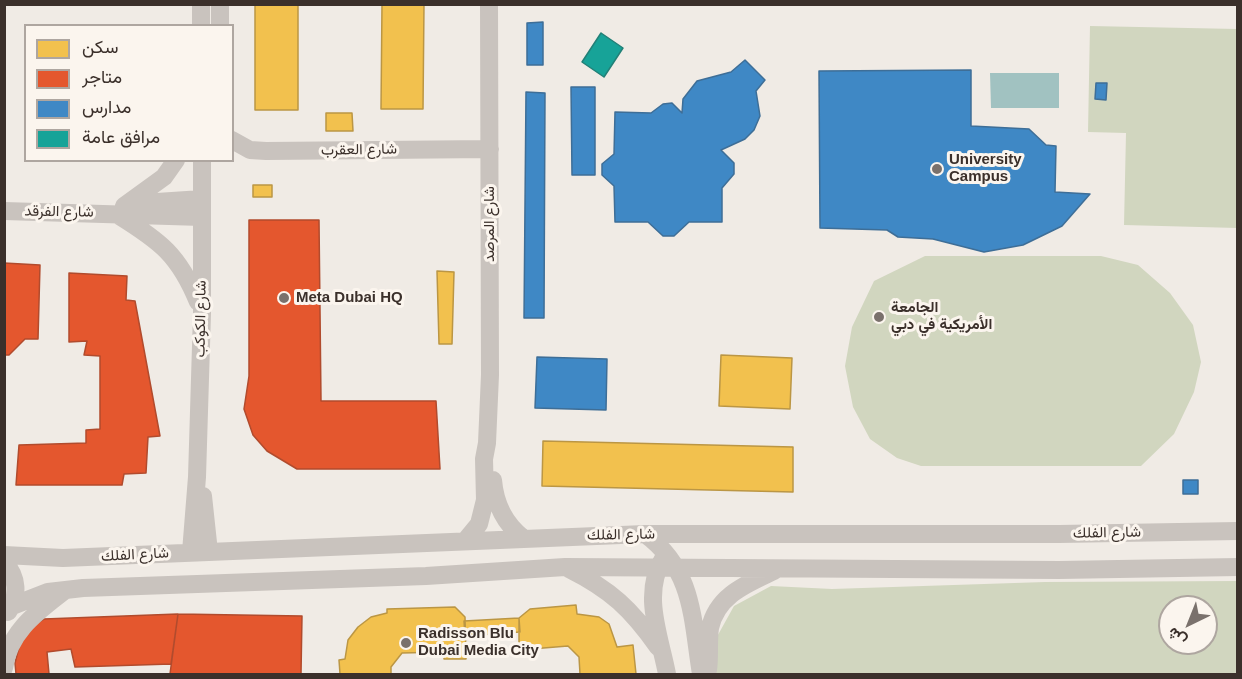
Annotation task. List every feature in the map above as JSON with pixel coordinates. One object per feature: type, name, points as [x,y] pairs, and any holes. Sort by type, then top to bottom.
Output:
[{"type":"street","points":[[201,4],[201,24]]},
{"type":"street","points":[[220,4],[220,24]]},
{"type":"street","name":"شارع المرصد","points":[[465,541],[475,530],[482,517],[485,491],[490,149],[489,4]]},
{"type":"street","name":"شارع العقرب","points":[[234,141],[250,150],[266,151],[490,149]]},
{"type":"street","name":"شارع الفرقد","points":[[114,213],[164,177],[175,162]]},
{"type":"street","name":"شارع الكوكب","points":[[200,552],[202,492],[197,477],[202,313],[202,162]]},
{"type":"street","name":"شارع الفرقد","points":[[4,212],[114,213],[202,208]]},
{"type":"street","name":"شارع الفرقد","points":[[114,213],[149,234],[174,256],[191,284],[202,313]]},
{"type":"street","name":"شارع المرصد","points":[[487,443],[492,453],[498,505],[509,524],[523,538]]},
{"type":"street","name":"شارع الفلك","points":[[4,555],[49,559],[645,534],[1059,534],[1238,531]]},
{"type":"street","points":[[645,534],[667,562],[688,595],[701,675]]},
{"type":"street","points":[[667,675],[652,602],[653,584],[667,562],[690,534]]},
{"type":"street","points":[[4,562],[13,574],[16,585],[8,611]]},
{"type":"street","name":"شارع الفلك","points":[[8,611],[32,597],[65,590],[416,577],[667,562],[778,569],[1238,567]]},
{"type":"street","points":[[565,567],[600,585],[620,600],[664,655]]},
{"type":"street","points":[[707,675],[710,628],[718,609],[731,594],[778,569]]},
{"type":"street","points":[[4,668],[13,641],[23,625],[65,590]]},
{"type":"green space","points":[[1090,26],[1237,29],[1237,228],[1124,225],[1126,133],[1088,132]]},
{"type":"green space","points":[[925,256],[1101,256],[1138,265],[1170,293],[1193,325],[1201,362],[1194,392],[1174,434],[1141,466],[921,466],[897,458],[870,439],[853,407],[845,366],[852,327],[874,281]]},
{"type":"green space","points":[[1237,581],[1237,674],[715,674],[714,642],[734,606],[771,586],[832,589],[1045,582]]},
{"type":"water","points":[[990,73],[1059,73],[1059,108],[991,108]]},
{"type":"building: سكن","points":[[255,4],[298,4],[298,110],[255,110]]},
{"type":"building: سكن","points":[[382,4],[424,4],[423,109],[381,109]]},
{"type":"building: سكن","points":[[326,113],[352,113],[353,131],[326,131]]},
{"type":"building: سكن","points":[[253,185],[272,185],[272,197],[253,197]]},
{"type":"building: سكن","points":[[437,271],[454,272],[452,344],[439,344]]},
{"type":"building: سكن","points":[[721,355],[792,358],[790,409],[719,406]]},
{"type":"building: سكن","points":[[543,441],[793,447],[793,492],[542,486]]},
{"type":"building: سكن","name":"Radisson Blu Dubai Media City","points":[[576,605],[577,614],[599,617],[609,624],[617,647],[633,645],[636,674],[580,674],[579,657],[568,646],[519,650],[519,618],[530,609]]},
{"type":"building: سكن","name":"Radisson Blu Dubai Media City","points":[[455,607],[465,617],[466,659],[444,659],[444,652],[402,653],[391,667],[391,674],[340,674],[339,660],[345,659],[348,640],[358,627],[371,617],[387,613],[387,609]]},
{"type":"building: سكن","points":[[519,618],[520,632],[465,636],[464,621]]},
{"type":"building: متاجر","name":"Meta Dubai HQ","points":[[249,220],[319,220],[321,401],[436,401],[440,469],[297,469],[267,451],[253,435],[244,409],[249,376]]},
{"type":"building: متاجر","points":[[4,263],[40,265],[38,339],[25,339],[9,355],[4,355]]},
{"type":"building: متاجر","points":[[69,273],[127,276],[126,300],[135,301],[160,436],[148,437],[146,473],[124,474],[122,485],[16,485],[19,445],[86,443],[86,430],[100,429],[100,356],[84,355],[87,341],[69,342]]},
{"type":"building: متاجر","points":[[178,614],[302,616],[301,674],[170,674]]},
{"type":"building: متاجر","points":[[178,614],[171,664],[75,667],[71,649],[47,652],[49,674],[16,674],[15,663],[23,631],[44,619]]},
{"type":"building: مدارس","points":[[543,22],[543,65],[527,65],[527,23]]},
{"type":"building: مدارس","points":[[745,60],[765,80],[756,91],[760,116],[754,130],[745,139],[721,150],[734,163],[734,174],[722,188],[722,222],[689,222],[674,236],[663,236],[648,222],[615,222],[614,186],[602,175],[602,164],[614,154],[615,112],[651,113],[663,104],[672,103],[682,113],[683,99],[697,81],[731,72]]},
{"type":"building: مدارس","name":"University Campus","points":[[971,70],[971,126],[1029,129],[1046,145],[1056,146],[1055,192],[1090,194],[1062,226],[1023,245],[984,252],[933,239],[898,237],[887,230],[820,228],[819,71]]},
{"type":"building: مدارس","points":[[1096,83],[1107,83],[1106,100],[1095,99]]},
{"type":"building: مدارس","points":[[571,87],[595,87],[595,175],[572,175]]},
{"type":"building: مدارس","points":[[526,92],[545,93],[544,318],[524,318]]},
{"type":"building: مدارس","points":[[537,357],[607,359],[606,410],[535,408]]},
{"type":"building: مدارس","points":[[1183,480],[1198,480],[1198,494],[1183,494]]},
{"type":"building: مرافق عامة","points":[[601,33],[623,48],[604,77],[582,62]]},
{"type":"place","name":"University Campus","points":[[937,169]]},
{"type":"place","name":"Meta Dubai HQ","points":[[284,298]]},
{"type":"place","name":"الجامعة الأمريكية في دبي","points":[[879,317]]},
{"type":"place","name":"Radisson Blu Dubai Media City","points":[[406,643]]}]
